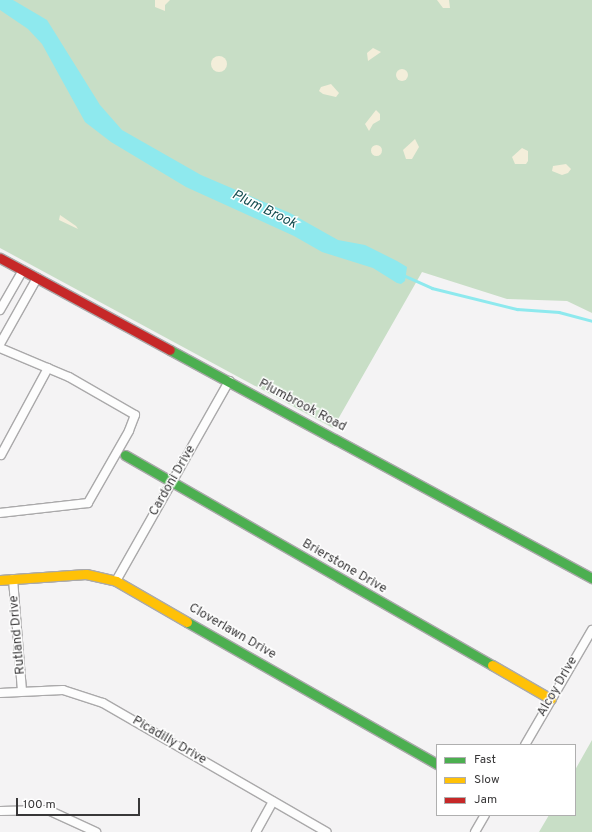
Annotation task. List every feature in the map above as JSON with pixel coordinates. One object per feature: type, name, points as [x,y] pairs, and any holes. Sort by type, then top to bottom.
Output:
[{"type":"street","name":"Plumbrook Road","points":[[0,258],[592,578]]},
{"type":"street","points":[[0,310],[23,270]]},
{"type":"street","points":[[0,344],[36,278]]},
{"type":"street","points":[[0,348],[69,377],[135,415],[129,432],[88,503],[0,513]]},
{"type":"street","points":[[1,455],[48,368]]},
{"type":"street","name":"Cardoni Drive","points":[[116,581],[229,382]]},
{"type":"street","name":"Brierstone Drive","points":[[125,455],[172,484],[551,699]]},
{"type":"street","name":"Cloverlawn Drive","points":[[0,580],[86,574],[116,581],[436,763]]},
{"type":"street","name":"Rutland Drive","points":[[13,579],[22,691]]},
{"type":"street","name":"Alcoy Drive","points":[[526,744],[592,630]]},
{"type":"street","name":"Picadilly Drive","points":[[0,693],[63,690],[103,703],[326,832]]},
{"type":"street","points":[[256,832],[273,802]]},
{"type":"street","points":[[0,811],[48,810],[96,832]]},
{"type":"street","points":[[475,832],[484,816]]},
{"type":"green space","points":[[0,0],[592,0],[592,313],[567,301],[507,299],[422,272],[333,428],[0,248]]},
{"type":"green space","points":[[592,740],[592,832],[539,832],[548,816],[576,816],[576,768]]},
{"type":"sand","points":[[155,0],[170,0],[165,5],[165,11],[155,7]]},
{"type":"sand","points":[[437,0],[449,0],[450,8],[443,8]]},
{"type":"sand","points":[[373,48],[381,52],[368,61],[367,53]]},
{"type":"sand","points":[[219,56],[226,61],[227,64],[222,71],[219,72],[212,67],[211,64],[216,57]]},
{"type":"sand","points":[[400,69],[404,69],[408,75],[404,81],[400,81],[396,77],[396,73]]},
{"type":"sand","points":[[331,84],[339,93],[336,97],[323,94],[319,91],[321,87]]},
{"type":"sand","points":[[376,110],[380,114],[380,120],[373,124],[369,131],[365,124]]},
{"type":"sand","points":[[415,139],[419,147],[412,159],[406,159],[403,150]]},
{"type":"sand","points":[[376,144],[380,146],[382,150],[380,154],[376,156],[372,154],[370,150],[372,146]]},
{"type":"sand","points":[[522,148],[528,151],[528,161],[526,164],[515,164],[512,157]]},
{"type":"sand","points":[[566,164],[571,169],[568,173],[562,175],[552,171],[553,166]]},
{"type":"sand","points":[[60,215],[76,226],[78,229],[59,220]]},
{"type":"water","points":[[0,0],[13,0],[47,20],[100,105],[122,130],[201,175],[290,213],[338,240],[365,245],[397,261],[407,267],[405,281],[401,284],[397,283],[373,268],[322,252],[294,236],[186,187],[111,142],[85,122],[42,44],[28,29],[0,10]]},
{"type":"waterway","name":"Plum Brook","points":[[403,275],[432,288],[517,309],[559,312],[592,321]]},
{"type":"traffic: fast","points":[[170,350],[592,578]]},
{"type":"traffic: fast","points":[[125,455],[492,665]]},
{"type":"traffic: fast","points":[[187,622],[436,763]]},
{"type":"traffic: slow","points":[[0,580],[86,574],[116,581],[187,622]]},
{"type":"traffic: slow","points":[[492,665],[551,699]]},
{"type":"traffic: jam","points":[[0,258],[170,350]]}]
